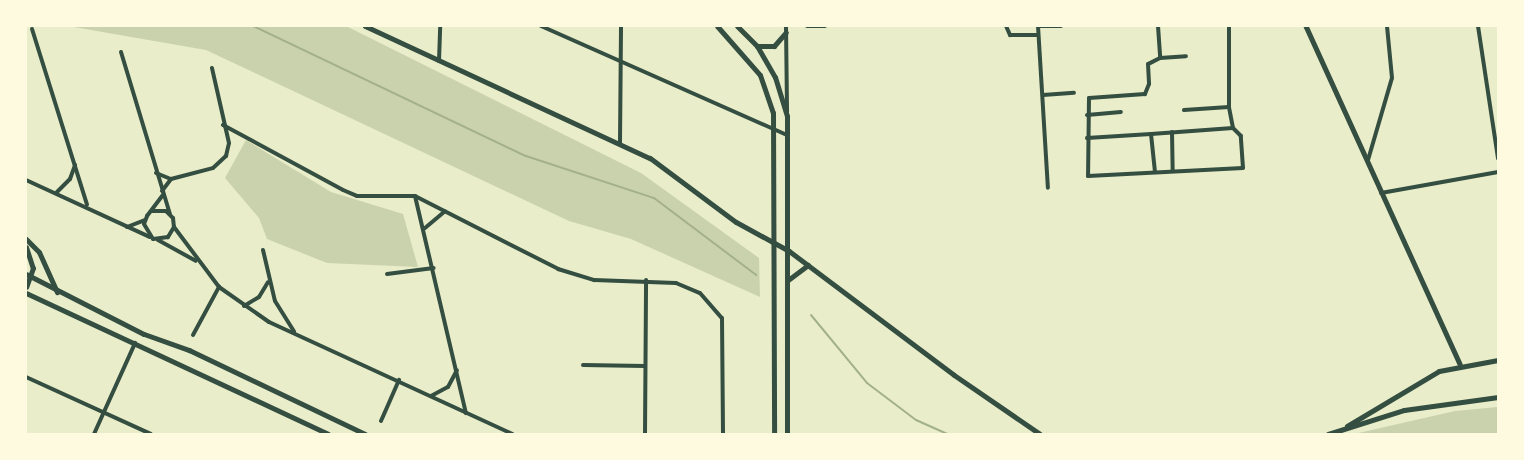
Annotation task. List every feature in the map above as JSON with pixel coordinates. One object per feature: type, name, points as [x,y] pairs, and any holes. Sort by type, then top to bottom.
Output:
[{"type":"main road","points":[[365,26],[650,158],[736,222],[789,250],[954,375],[1040,435]]},
{"type":"main road","points":[[717,26],[760,75],[771,103],[775,131],[774,435]]},
{"type":"main road","points":[[737,26],[757,46],[780,87],[787,116],[789,135],[787,435]]},
{"type":"main road","points":[[757,46],[774,46],[786,29]]},
{"type":"main road","points":[[26,239],[39,252],[57,292]]},
{"type":"main road","points":[[26,247],[33,262],[26,287]]},
{"type":"main road","points":[[787,281],[808,265]]},
{"type":"main road","points":[[28,275],[57,292],[365,435]]},
{"type":"main road","points":[[26,293],[135,342],[328,435]]},
{"type":"main road","points":[[1328,435],[1347,426],[1429,376],[1460,364],[1498,360]]},
{"type":"main road","points":[[1347,426],[1404,410],[1498,397]]},
{"type":"street","points":[[439,62],[440,26]]},
{"type":"street","points":[[541,26],[622,64],[789,135]]},
{"type":"street","points":[[620,143],[621,26]]},
{"type":"street","points":[[807,26],[825,26]]},
{"type":"street","points":[[1006,26],[1010,35],[1038,34]]},
{"type":"street","points":[[1048,188],[1038,26],[1061,26]]},
{"type":"street","points":[[1158,26],[1160,58]]},
{"type":"street","points":[[1186,56],[1160,58],[1148,64],[1149,84],[1144,94],[1089,98],[1088,176],[1243,168],[1241,136],[1233,128],[1229,107],[1229,26]]},
{"type":"street","points":[[1306,26],[1460,364]]},
{"type":"street","points":[[1367,161],[1392,78],[1387,26]]},
{"type":"street","points":[[1478,26],[1498,159]]},
{"type":"street","points":[[32,29],[87,205]]},
{"type":"street","points":[[786,29],[787,116]]},
{"type":"street","points":[[121,52],[174,227],[219,287],[244,306],[295,333],[512,435]]},
{"type":"street","points":[[156,173],[171,179],[213,168],[222,161],[229,143],[223,125],[212,68]]},
{"type":"street","points":[[1042,95],[1074,93]]},
{"type":"street","points":[[1184,110],[1229,107]]},
{"type":"street","points":[[1087,115],[1121,112]]},
{"type":"street","points":[[223,125],[357,196],[415,195],[558,269],[594,280],[646,280],[689,289],[719,310],[723,329],[723,435]]},
{"type":"street","points":[[1087,138],[1233,128]]},
{"type":"street","points":[[1172,132],[1173,171]]},
{"type":"street","points":[[1151,134],[1155,171]]},
{"type":"street","points":[[57,192],[70,179],[75,165]]},
{"type":"street","points":[[1381,193],[1498,172]]},
{"type":"street","points":[[126,227],[145,220],[171,179]]},
{"type":"street","points":[[26,180],[87,205],[199,263]]},
{"type":"street","points":[[415,195],[425,228],[466,413]]},
{"type":"street","points":[[152,211],[170,214]]},
{"type":"street","points":[[425,228],[445,211]]},
{"type":"street","points":[[145,220],[145,229],[150,237]]},
{"type":"street","points":[[157,240],[168,237],[174,227]]},
{"type":"street","points":[[263,250],[269,282],[281,314],[295,333]]},
{"type":"street","points":[[387,274],[434,268]]},
{"type":"street","points":[[645,435],[646,280]]},
{"type":"street","points":[[244,306],[259,297],[269,282]]},
{"type":"street","points":[[193,335],[219,287]]},
{"type":"street","points":[[94,435],[135,342]]},
{"type":"street","points":[[583,365],[645,366]]},
{"type":"street","points":[[431,396],[452,383],[457,369]]},
{"type":"street","points":[[26,377],[152,435]]},
{"type":"street","points":[[381,422],[399,380]]},
{"type":"green space","points":[[68,26],[346,26],[641,173],[759,258],[760,297],[631,239],[569,221],[206,50]]},
{"type":"green space","points":[[246,140],[331,192],[403,214],[418,267],[327,263],[267,239],[259,218],[225,178]]},
{"type":"green space","points":[[1498,407],[1498,434],[1354,434],[1455,411]]},
{"type":"waterway","points":[[253,26],[526,156],[654,198],[756,275]]},
{"type":"waterway","points":[[811,315],[867,383],[916,420],[948,434]]}]
